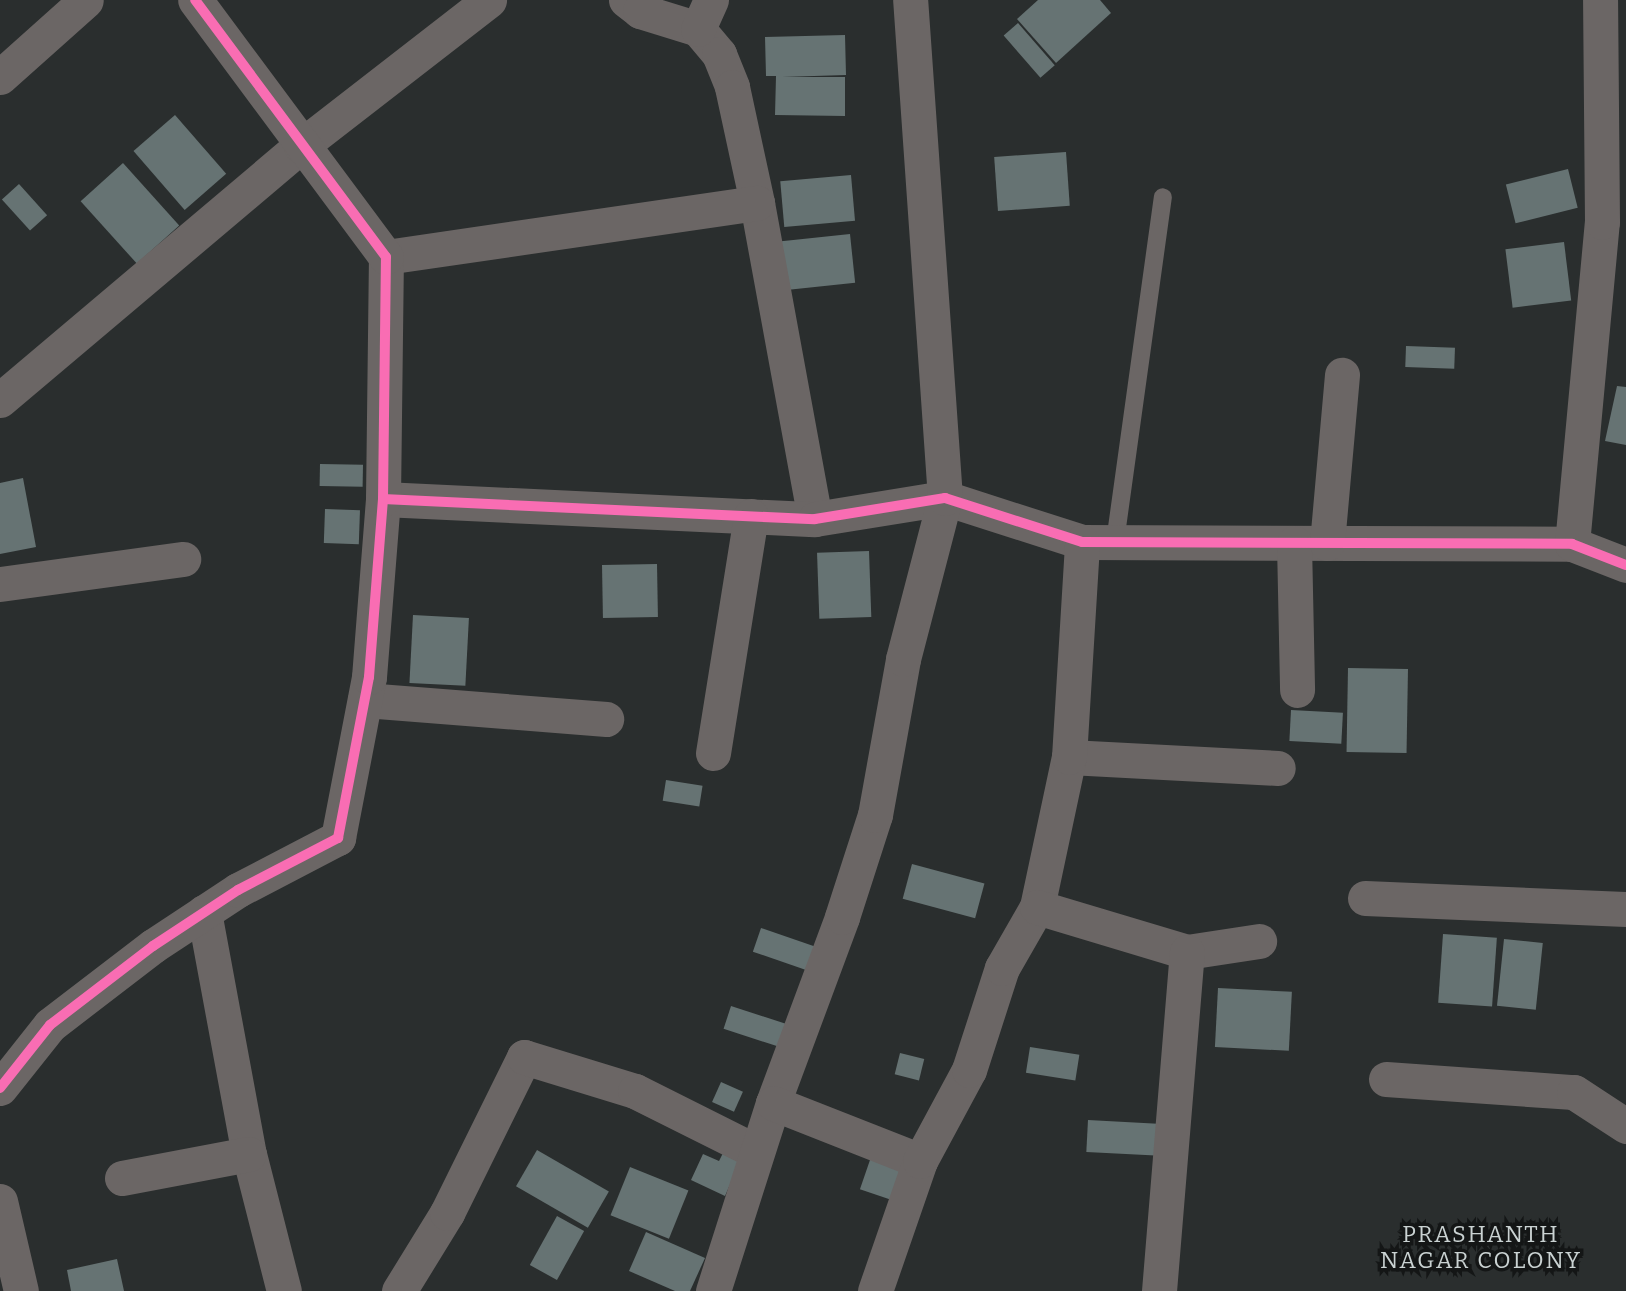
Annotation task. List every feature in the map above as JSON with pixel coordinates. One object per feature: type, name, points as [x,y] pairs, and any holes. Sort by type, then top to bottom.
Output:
[{"type":"street","points":[[0,77],[86,0]]},
{"type":"street","points":[[0,1088],[50,1025],[153,946],[237,890],[338,838],[365,700],[383,499],[386,257],[195,0]]},
{"type":"street","points":[[0,400],[301,146],[489,0]]},
{"type":"street","points":[[626,0],[640,11],[704,14],[732,87],[757,203],[815,519]]},
{"type":"street","points":[[713,1291],[757,1152],[842,917],[875,815],[903,659],[945,498],[910,0]]},
{"type":"street","points":[[1572,544],[1602,222],[1600,0]]},
{"type":"street","points":[[386,257],[757,203]]},
{"type":"street","points":[[1297,690],[1310,543],[1342,375]]},
{"type":"street","points":[[383,499],[815,519],[945,498],[1099,542],[1572,544],[1626,565]]},
{"type":"street","points":[[713,753],[751,516]]},
{"type":"street","points":[[875,1291],[920,1161],[969,1070],[1002,968],[1037,907],[1069,757],[1099,542]]},
{"type":"street","points":[[0,584],[183,559]]},
{"type":"street","points":[[365,700],[606,719]]},
{"type":"street","points":[[1069,757],[1278,768]]},
{"type":"street","points":[[1365,898],[1626,909]]},
{"type":"street","points":[[1037,907],[1187,953],[1259,941]]},
{"type":"street","points":[[204,912],[249,1154],[284,1291]]},
{"type":"street","points":[[1159,1291],[1187,953]]},
{"type":"street","points":[[399,1291],[447,1213],[524,1057],[635,1091],[757,1152]]},
{"type":"street","points":[[1387,1079],[1574,1092],[1626,1126]]},
{"type":"street","points":[[774,1103],[920,1161]]},
{"type":"street","points":[[122,1178],[249,1154]]},
{"type":"street","points":[[0,1201],[20,1291]]},
{"type":"lane","points":[[1099,542],[1163,197]]},
{"type":"building","points":[[1038,0],[1100,0],[1111,13],[1056,63],[1017,19]]},
{"type":"building","points":[[1018,23],[1055,65],[1040,78],[1004,35]]},
{"type":"building","points":[[845,35],[846,75],[782,77],[845,77],[845,116],[775,115],[776,76],[766,76],[765,37]]},
{"type":"building","points":[[175,115],[226,174],[185,210],[133,151]]},
{"type":"building","points":[[1066,152],[1070,206],[998,211],[994,157]]},
{"type":"building","points":[[123,163],[179,225],[137,264],[81,201]]},
{"type":"building","points":[[1568,169],[1578,208],[1516,223],[1506,184]]},
{"type":"building","points":[[851,175],[855,221],[784,227],[780,181]]},
{"type":"building","points":[[19,184],[47,215],[30,231],[2,199]]},
{"type":"building","points":[[850,234],[855,283],[786,290],[781,241]]},
{"type":"building","points":[[1564,242],[1571,301],[1513,308],[1505,249]]},
{"type":"building","points":[[1406,346],[1455,348],[1454,369],[1405,367]]},
{"type":"building","points":[[1617,386],[1626,387],[1626,445],[1605,441]]},
{"type":"building","points":[[320,464],[363,465],[363,487],[320,486]]},
{"type":"building","points":[[23,478],[36,547],[0,554],[0,483]]},
{"type":"building","points":[[325,509],[360,510],[359,544],[324,543]]},
{"type":"building","points":[[869,551],[871,617],[819,619],[817,553]]},
{"type":"building","points":[[657,564],[658,617],[603,618],[602,565]]},
{"type":"building","points":[[413,615],[469,618],[465,686],[409,683]]},
{"type":"building","points":[[1348,668],[1408,669],[1407,753],[1347,752]]},
{"type":"building","points":[[1291,710],[1343,713],[1341,744],[1289,741]]},
{"type":"building","points":[[666,780],[703,786],[699,807],[663,801]]},
{"type":"building","points":[[912,864],[984,883],[975,918],[903,899]]},
{"type":"building","points":[[761,928],[815,947],[807,970],[753,952]]},
{"type":"building","points":[[1443,934],[1497,938],[1492,1007],[1438,1003]]},
{"type":"building","points":[[1504,939],[1543,943],[1536,1010],[1497,1006]]},
{"type":"building","points":[[1218,988],[1292,992],[1289,1051],[1215,1047]]},
{"type":"building","points":[[731,1006],[788,1025],[781,1047],[724,1029]]},
{"type":"building","points":[[1030,1047],[1079,1055],[1075,1081],[1026,1073]]},
{"type":"building","points":[[900,1053],[924,1059],[919,1080],[895,1074]]},
{"type":"building","points":[[721,1082],[743,1092],[734,1112],[712,1102]]},
{"type":"building","points":[[1088,1120],[1167,1124],[1165,1156],[1086,1152]]},
{"type":"building","points":[[725,1149],[742,1157],[725,1196],[691,1180],[703,1154],[719,1161]]},
{"type":"building","points":[[537,1150],[609,1192],[588,1228],[516,1186]]},
{"type":"building","points":[[871,1157],[905,1169],[894,1201],[860,1189]]},
{"type":"building","points":[[630,1167],[688,1191],[669,1239],[611,1215]]},
{"type":"building","points":[[557,1216],[584,1231],[557,1280],[530,1265]]},
{"type":"building","points":[[646,1232],[705,1258],[690,1291],[675,1291],[629,1271]]},
{"type":"building","points":[[117,1259],[124,1291],[71,1291],[67,1270]]},
{"type":"cycle path","points":[[0,1088],[50,1025],[153,946],[238,890],[338,838],[369,677],[383,499],[386,257],[195,0]]},
{"type":"cycle path","points":[[383,499],[815,519],[945,498],[1082,542],[1572,544],[1626,565]]},
{"type":"district","name":"PRASHANTH NAGAR COLONY","points":[[1481,1247]]}]
